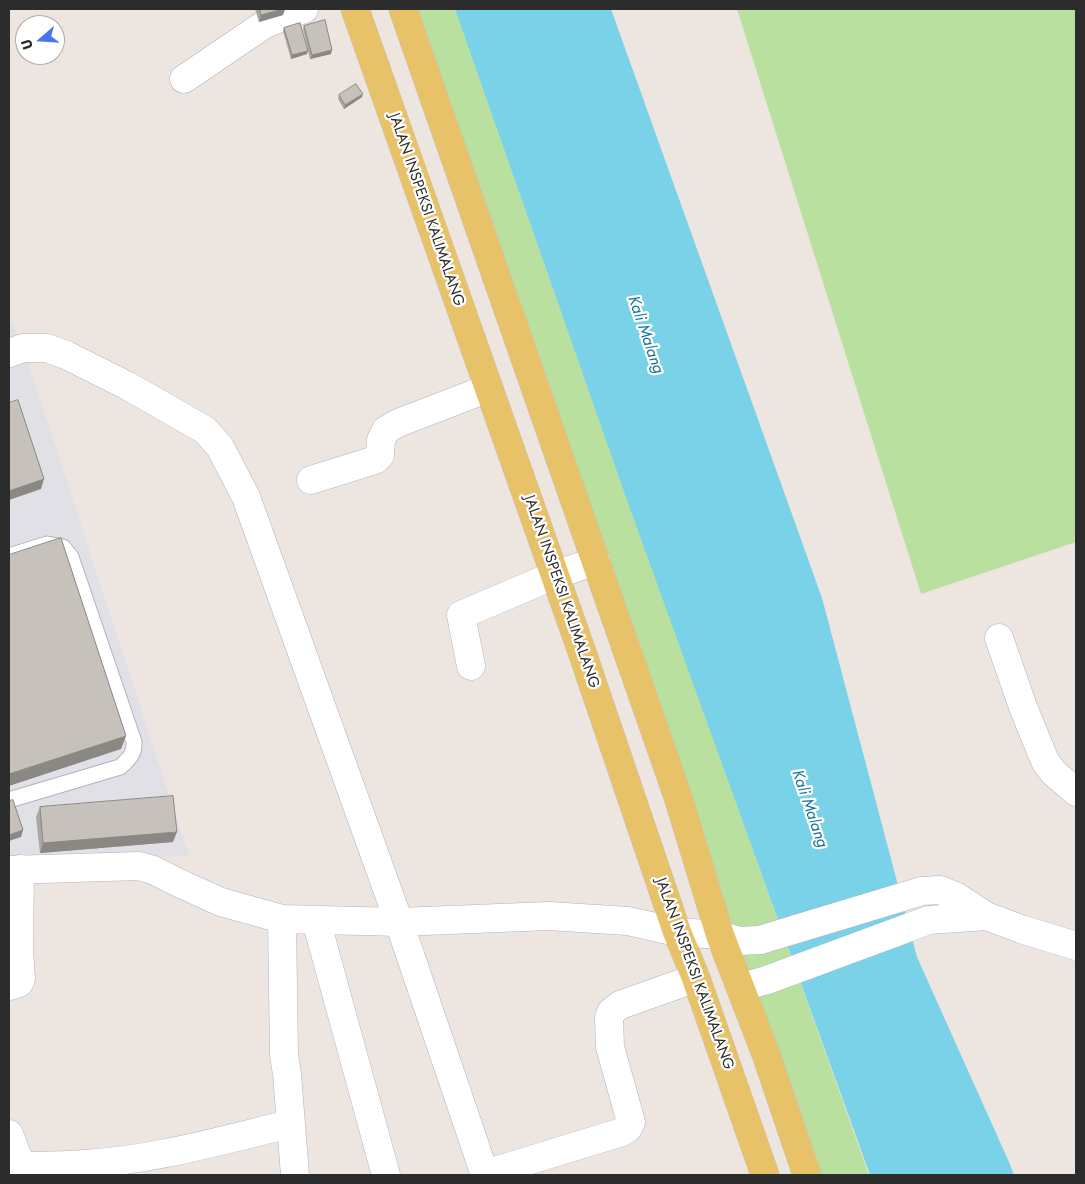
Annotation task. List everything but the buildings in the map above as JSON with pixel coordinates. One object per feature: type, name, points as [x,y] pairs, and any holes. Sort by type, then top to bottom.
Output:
[{"type":"main road","name":"JALAN INSPEKSI KALIMALANG","points":[[355,9],[555,575],[677,932],[696,978],[766,1175]]},
{"type":"main road","points":[[403,9],[678,797],[720,935],[767,1056],[807,1175]]},
{"type":"street","points":[[184,79],[265,24],[304,9]]},
{"type":"street","points":[[9,353],[23,348],[46,348],[66,356],[128,386],[205,430],[220,447],[246,497],[399,922],[485,1175],[622,1132],[628,1128],[631,1122],[610,1047],[609,1018],[611,1012],[620,1005],[696,978]]},
{"type":"street","points":[[311,480],[374,460],[380,455],[381,440],[386,430],[398,423],[489,388]]},
{"type":"street","points":[[471,666],[461,615],[555,575],[596,561]]},
{"type":"street","points":[[998,638],[1045,761],[1053,772],[1076,792]]},
{"type":"street","points":[[9,986],[19,983],[21,979],[14,870],[139,866],[153,870],[221,902],[282,919],[399,922],[550,916],[628,921],[677,932],[720,935],[739,941],[760,940],[922,890],[940,890],[986,916],[1076,946]]},
{"type":"street","points":[[740,987],[767,980],[929,920],[986,916]]},
{"type":"street","points":[[282,919],[284,1055],[295,1175]]},
{"type":"street","points":[[316,920],[386,1175]]},
{"type":"street","points":[[9,1134],[15,1166],[84,1164],[166,1153],[290,1124]]},
{"type":"lane","points":[[9,556],[47,544],[63,547],[71,557],[135,749],[132,756],[120,768],[9,800]]},
{"type":"shaded area","points":[[9,315],[27,359],[189,856],[9,862]]},
{"type":"green space","points":[[403,9],[456,9],[550,280],[869,1175],[807,1175]]},
{"type":"green space","points":[[737,9],[1076,9],[1076,542],[921,594]]},
{"type":"water","points":[[455,9],[611,9],[822,598],[917,957],[1014,1175],[870,1175],[628,503]]},
{"type":"waterway","name":"Kali Malang","points":[[533,9],[595,189]]}]
